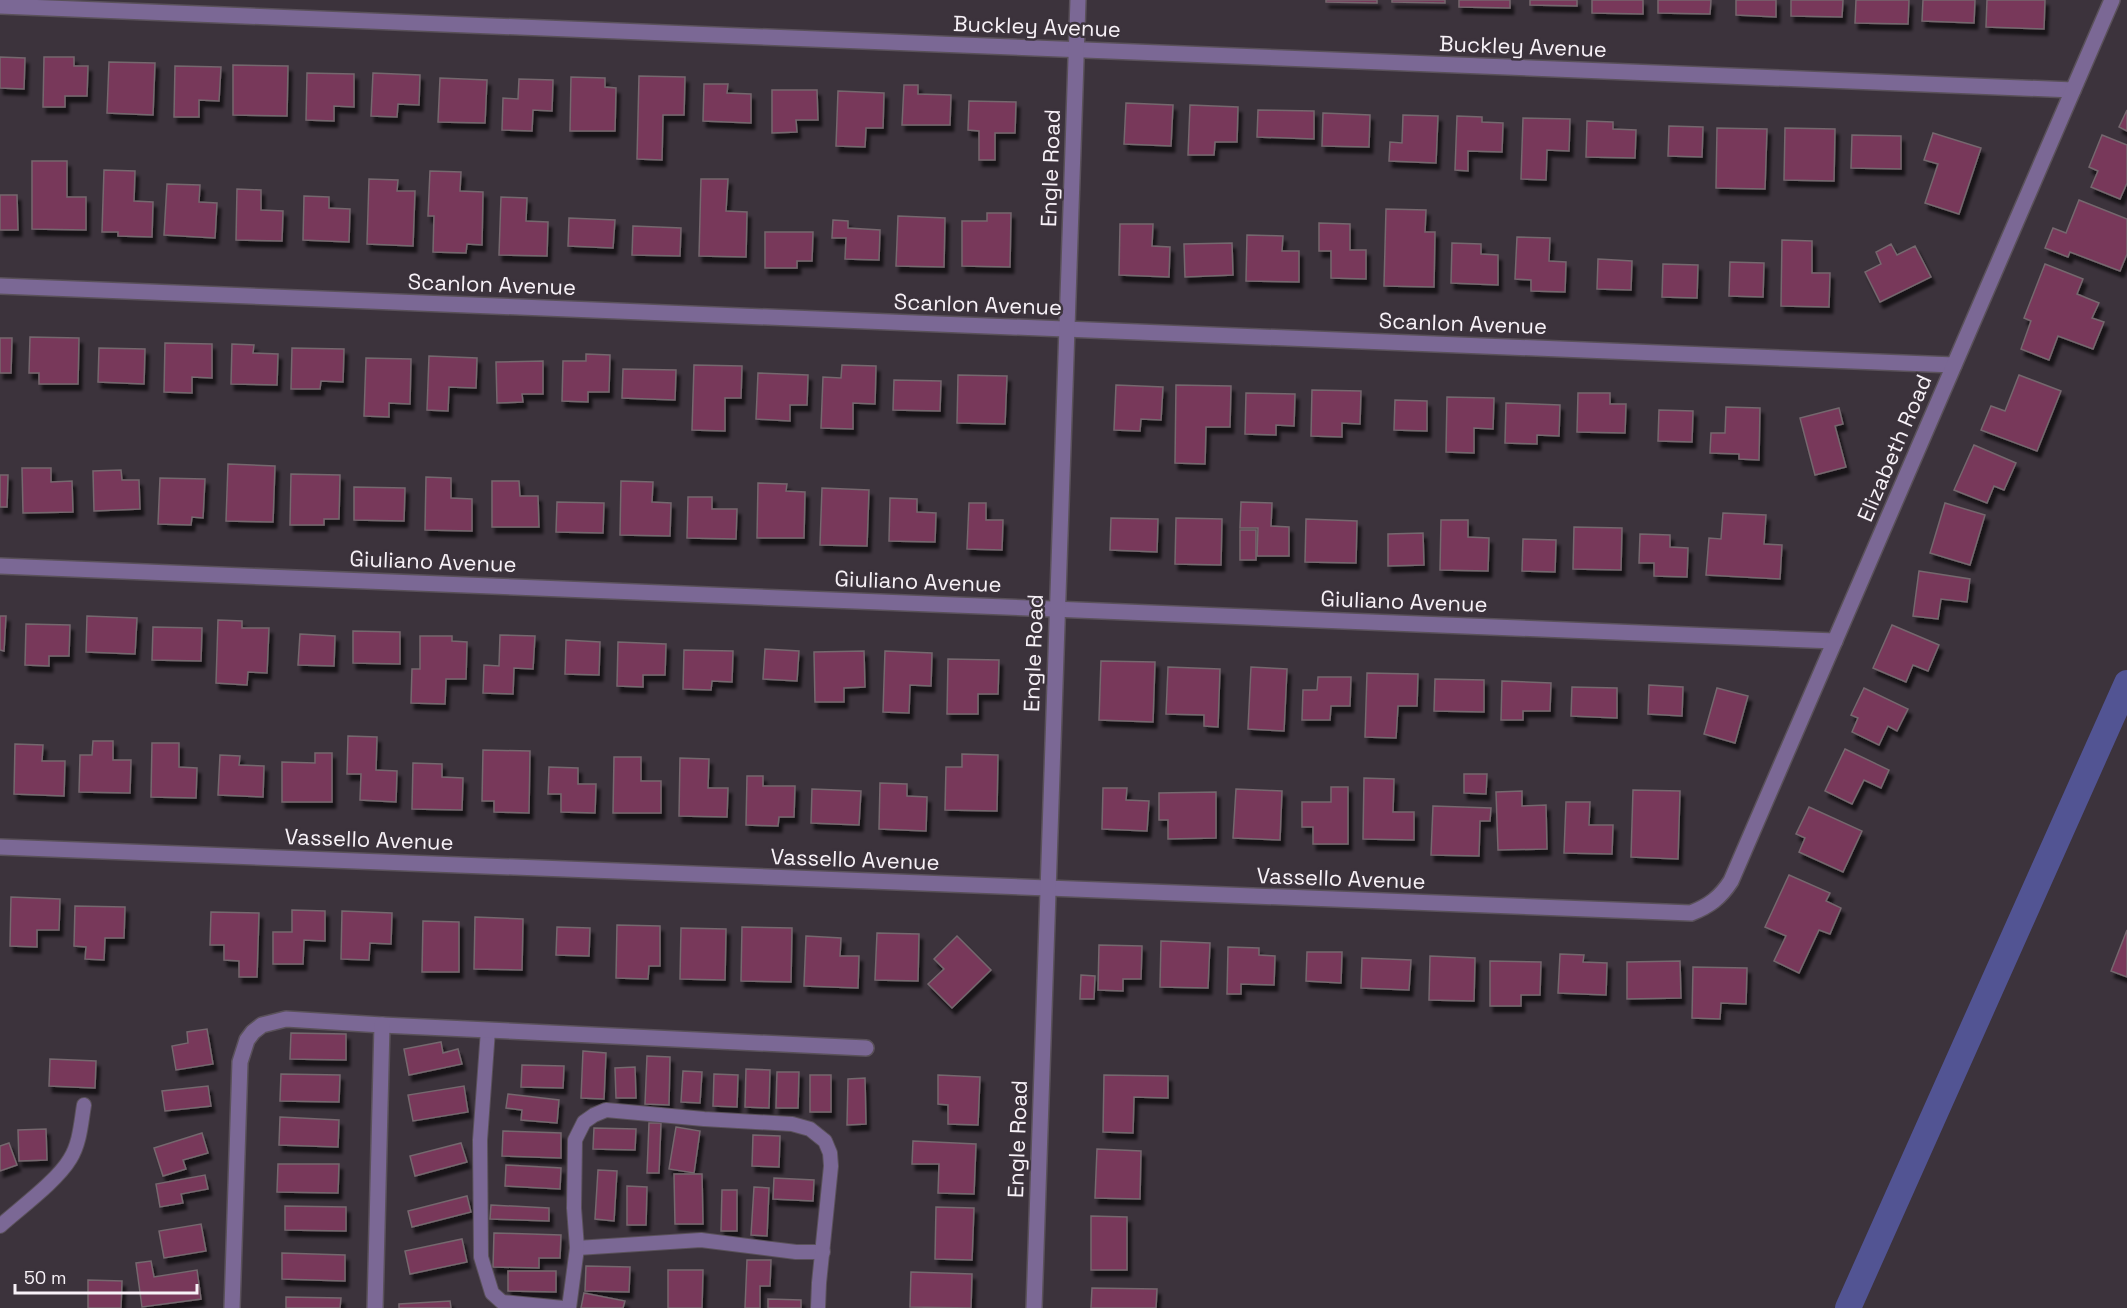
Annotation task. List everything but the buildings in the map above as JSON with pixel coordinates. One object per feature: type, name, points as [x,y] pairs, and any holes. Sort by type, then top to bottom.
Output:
[{"type":"street","name":"Engle Road","points":[[1034,1308],[1078,0]]},
{"type":"street","name":"Elizabeth Road","points":[[1707,907],[1721,896],[1731,881],[2112,0]]},
{"type":"street","name":"Buckley Avenue","points":[[0,6],[2073,90]]},
{"type":"street","name":"Scanlon Avenue","points":[[0,286],[1954,365]]},
{"type":"street","name":"Giuliano Avenue","points":[[0,566],[1835,641]]},
{"type":"street","name":"Vassello Avenue","points":[[0,847],[1691,914],[1707,907]]},
{"type":"street","points":[[231,1308],[240,1062],[247,1041],[262,1025],[286,1019],[866,1048]]},
{"type":"street","points":[[375,1308],[382,1025]]},
{"type":"lane","points":[[488,1030],[480,1140],[482,1257],[492,1293],[502,1302],[562,1308]]},
{"type":"lane","points":[[0,1226],[48,1183],[70,1159],[79,1139],[84,1105]]},
{"type":"lane","points":[[569,1308],[577,1248],[574,1208],[575,1140],[584,1122],[606,1110],[792,1124],[810,1129],[825,1141],[830,1153],[818,1308]]},
{"type":"lane","points":[[577,1248],[701,1240],[796,1252],[823,1252]]},
{"type":"waterway","points":[[1848,1308],[2127,683]]}]
